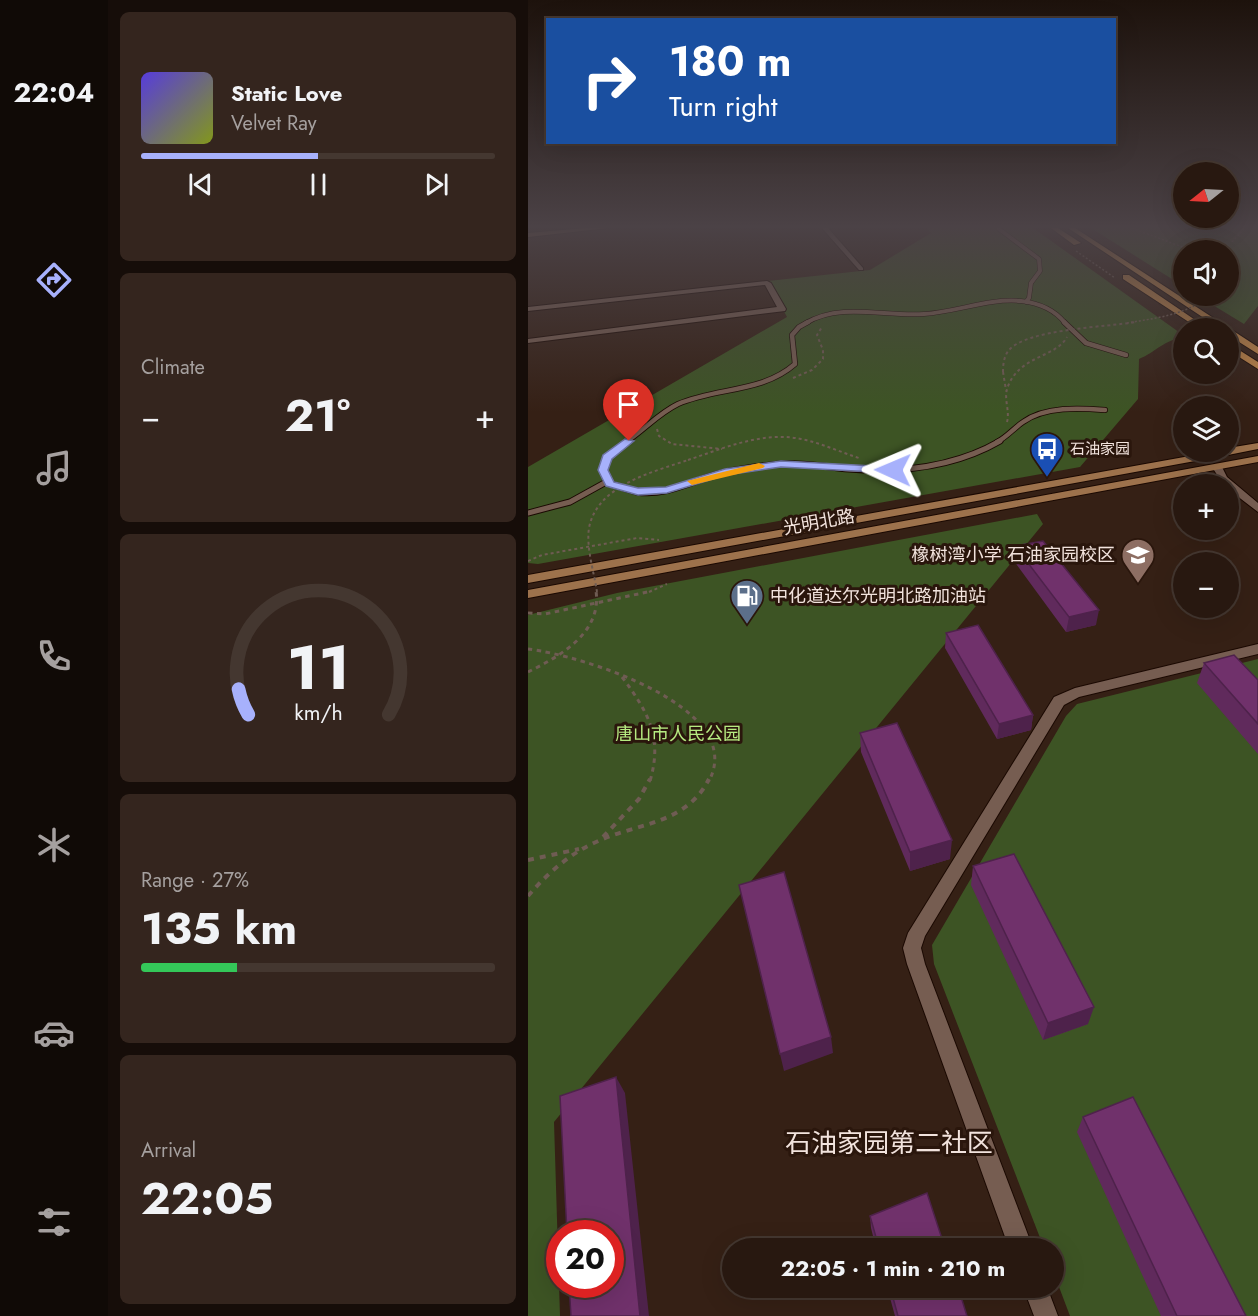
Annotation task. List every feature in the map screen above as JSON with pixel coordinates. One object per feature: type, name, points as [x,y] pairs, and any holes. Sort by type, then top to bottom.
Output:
[{"type":"main road","points":[[1146,289],[1188,318]]},
{"type":"main road","points":[[1165,289],[1209,318]]},
{"type":"main road","points":[[1239,339],[1258,351]]},
{"type":"main road","points":[[1239,353],[1258,366]]},
{"type":"main road","name":"光明北路","points":[[1239,450],[1258,446]]},
{"type":"main road","name":"光明北路","points":[[528,594],[1258,459]]},
{"type":"main road","name":"光明北路","points":[[528,579],[1173,462]]},
{"type":"street","points":[[528,309],[701,289]]},
{"type":"street","points":[[528,341],[782,309],[771,289]]},
{"type":"street","points":[[1217,467],[1258,500]]},
{"type":"street","points":[[1217,467],[1223,479],[1258,509]]},
{"type":"street","points":[[1017,1238],[916,964],[912,948],[917,933],[1059,701],[1075,693],[1258,648]]},
{"type":"street","points":[[1039,1298],[1046,1316]]},
{"type":"lane","points":[[1026,302],[1029,298],[1028,289]]},
{"type":"lane","points":[[1105,410],[1077,408],[1038,415],[979,453],[926,467],[893,470],[849,469],[797,463],[771,465],[725,472],[667,490],[651,492],[626,489],[608,481],[603,470],[607,458],[663,413],[702,396],[771,382],[789,370],[795,364],[790,338],[799,327],[823,317],[850,312],[921,314],[947,311],[981,302],[1026,302],[1056,313],[1063,318],[1074,334],[1084,341],[1102,350],[1125,355]]},
{"type":"lane","points":[[528,513],[561,507],[584,497],[608,481]]},
{"type":"path","points":[[1005,427],[1010,409],[1002,363],[1011,347],[1031,337],[1170,315],[1195,306]]},
{"type":"path","points":[[790,379],[808,372],[823,361],[824,355],[817,335],[824,325]]},
{"type":"path","points":[[1006,392],[1012,378],[1027,362],[1064,343],[1068,335],[1066,326]]},
{"type":"path","points":[[657,426],[659,436],[672,444],[722,449]]},
{"type":"path","points":[[528,672],[551,660],[580,638],[590,625],[598,603],[589,529],[592,518],[604,500],[627,483],[754,439],[788,437],[811,442],[861,459]]},
{"type":"path","points":[[528,561],[542,555],[637,538],[659,540]]},
{"type":"path","points":[[528,613],[545,614],[647,593],[666,584]]},
{"type":"path","points":[[528,649],[568,654],[621,675],[678,705],[709,736],[716,764],[711,779],[701,795],[680,812],[663,820],[598,840],[571,853],[528,860]]},
{"type":"path","points":[[528,896],[560,865],[589,845],[598,842],[623,820],[644,796],[655,769],[652,722],[641,700],[621,675]]},
{"type":"green space","points":[[772,289],[1119,289],[1173,328],[1173,340],[1139,359],[1138,399],[1080,467],[538,564],[528,563],[528,467],[787,317]]},
{"type":"green space","points":[[1239,289],[1258,289],[1258,306],[1244,324],[1239,321],[1239,318],[1234,318],[1214,306],[1239,306]]},
{"type":"green space","name":"唐山市人民公园","points":[[1037,514],[1043,524],[554,1122],[557,1220],[546,1220],[546,1298],[559,1298],[560,1316],[528,1316],[528,615],[617,593]]},
{"type":"green space","points":[[1258,659],[1258,1316],[1070,1316],[1063,1298],[1064,1238],[1040,1238],[934,964],[932,945],[1066,716],[1077,704]]},
{"type":"building","points":[[1043,541],[1099,610],[1069,617],[1015,546]]},
{"type":"building","points":[[978,625],[1033,715],[999,724],[946,633]]},
{"type":"building","points":[[1234,655],[1258,680],[1258,724],[1204,663]]},
{"type":"building","points":[[897,723],[952,840],[910,852],[860,733]]},
{"type":"building","points":[[1014,854],[1094,1007],[1048,1023],[973,866]]},
{"type":"building","points":[[784,872],[831,1037],[780,1054],[739,885]]},
{"type":"building","points":[[616,1077],[640,1316],[571,1316],[570,1298],[624,1298],[624,1220],[566,1220],[560,1096]]},
{"type":"building","points":[[1133,1097],[1246,1316],[1177,1316],[1083,1117]]},
{"type":"building","points":[[927,1193],[942,1238],[876,1238],[870,1216]]},
{"type":"building","points":[[893,1298],[961,1298],[967,1316],[898,1316]]},
{"type":"slow traffic","points":[[692,481],[759,466]]},
{"type":"place","name":"石油家园","points":[[1047,478]]},
{"type":"place","name":"橡树湾小学 石油家园校区","points":[[1138,584]]},
{"type":"place","name":"中化道达尔光明北路加油站","points":[[747,625]]},
{"type":"district","name":"石油家园第二社区","points":[[889,1143]]},
{"type":"route","points":[[629,441],[612,452],[603,470],[610,484],[638,492],[667,490],[725,472],[781,464],[797,463],[849,469],[893,470]]}]
